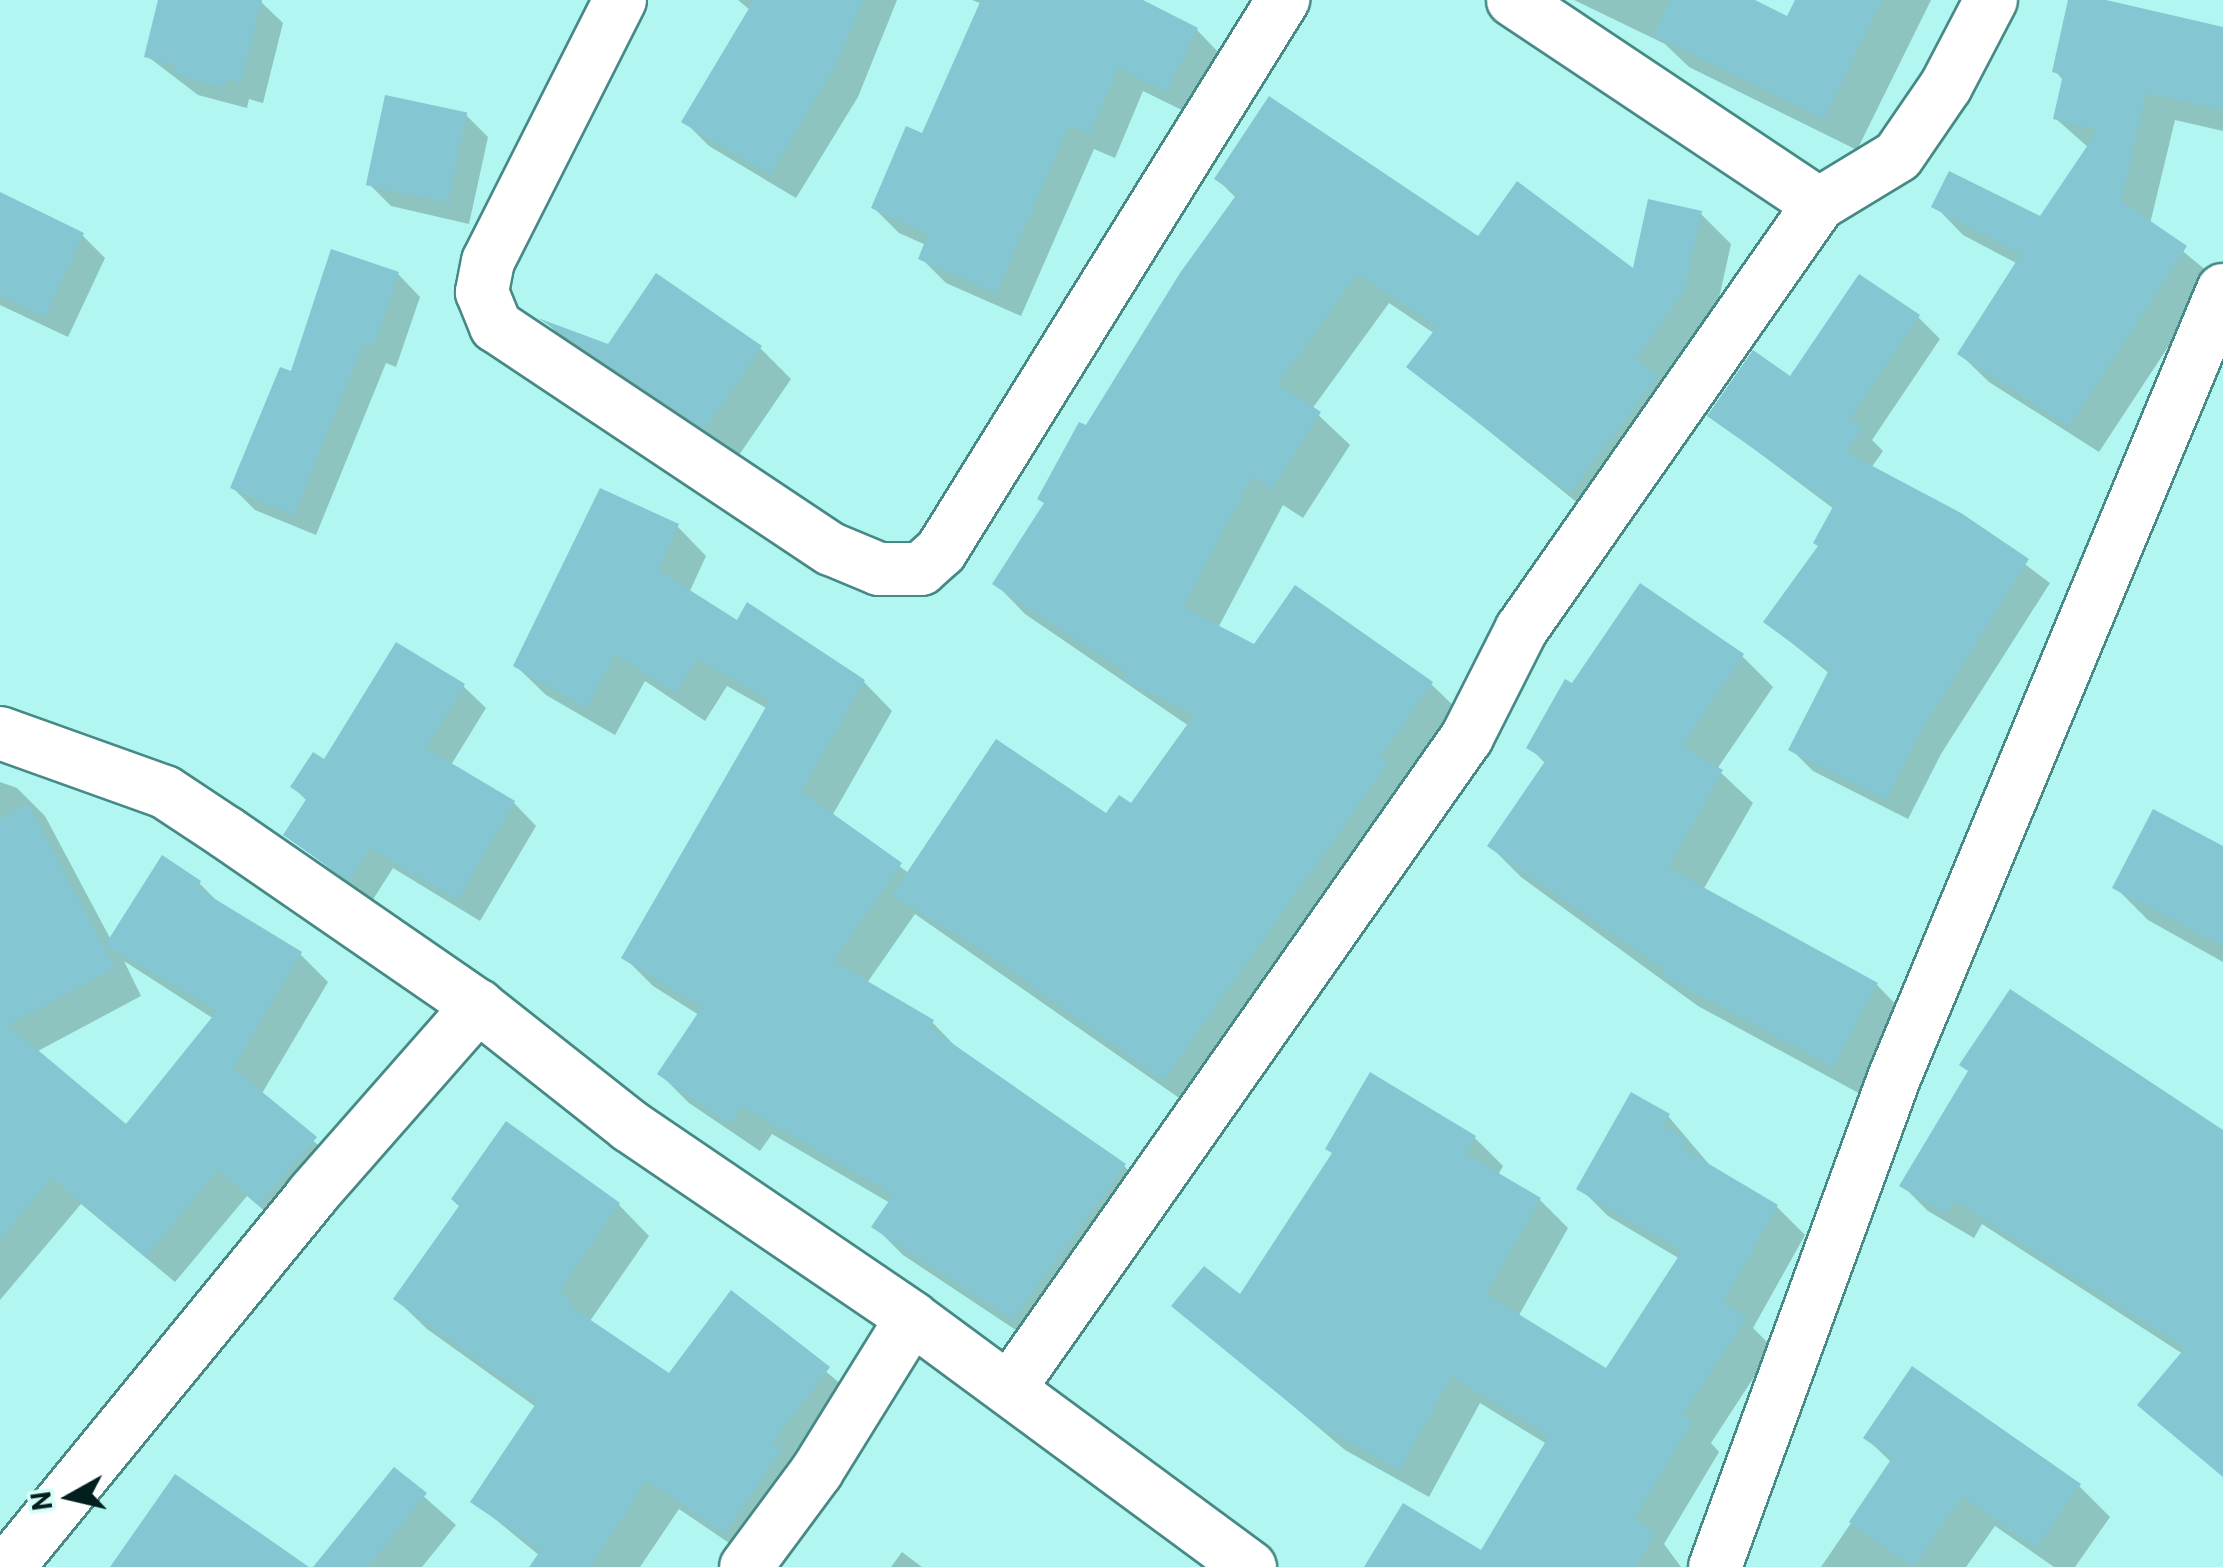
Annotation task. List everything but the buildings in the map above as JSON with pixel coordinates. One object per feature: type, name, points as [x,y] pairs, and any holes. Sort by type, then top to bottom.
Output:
[{"type":"street","points":[[620,0],[488,261],[482,292],[496,326],[831,549],[879,569],[920,569],[941,551],[1283,0]]},
{"type":"street","points":[[1513,0],[1819,204]]},
{"type":"street","points":[[1010,1389],[1467,737],[1521,630],[1819,204],[1898,156],[1946,86],[1991,0]]},
{"type":"street","points":[[1716,1567],[1894,1078],[2223,290]]},
{"type":"street","points":[[0,733],[165,792],[478,1006],[630,1126],[912,1318],[1250,1567]]},
{"type":"street","points":[[8,1567],[312,1195],[478,1006]]},
{"type":"street","points":[[746,1567],[817,1472],[912,1318]]}]
